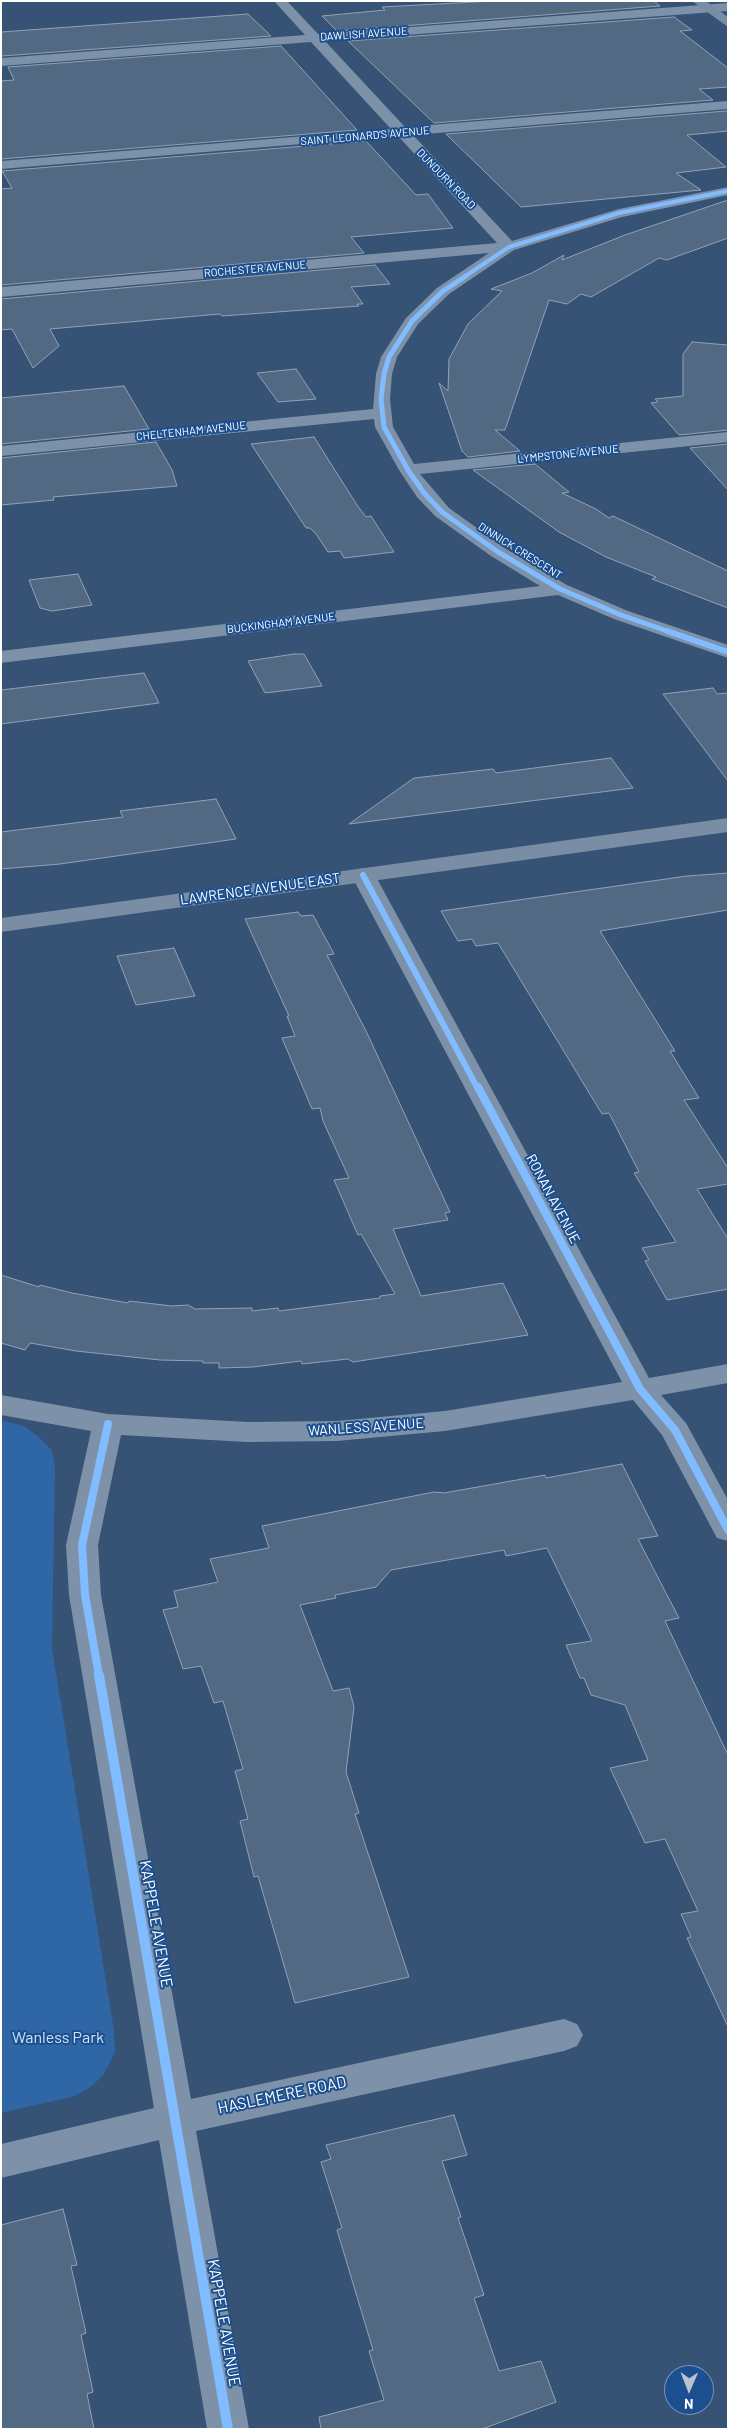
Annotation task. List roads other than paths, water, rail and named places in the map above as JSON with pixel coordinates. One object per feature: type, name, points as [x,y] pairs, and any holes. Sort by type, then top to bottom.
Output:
[{"type":"main road","points":[[703,5],[728,23]]},
{"type":"main road","name":"LAWRENCE AVENUE EAST","points":[[1,925],[728,825]]},
{"type":"street","name":"DUNDURN ROAD","points":[[280,1],[509,247]]},
{"type":"street","name":"DAWLISH AVENUE","points":[[1,62],[703,5],[728,7]]},
{"type":"street","name":"SAINT LEONARD'S AVENUE","points":[[1,165],[728,105]]},
{"type":"street","name":"DINNICK CRESCENT","points":[[728,191],[610,216],[509,247],[443,291],[412,322],[389,357],[382,388],[384,428],[408,470],[424,493],[442,512],[498,552],[560,589],[621,615],[728,652]]},
{"type":"street","name":"ROCHESTER AVENUE","points":[[1,292],[509,247]]},
{"type":"street","name":"CHELTENHAM AVENUE","points":[[1,451],[382,413]]},
{"type":"street","name":"LYMPSTONE AVENUE","points":[[408,470],[728,437]]},
{"type":"street","name":"BUCKINGHAM AVENUE","points":[[1,657],[560,589]]},
{"type":"street","name":"RONAN AVENUE","points":[[363,875],[640,1389],[675,1430],[728,1530]]},
{"type":"street","name":"WANLESS AVENUE","points":[[1,1405],[108,1424],[247,1432],[337,1431],[445,1421],[728,1373]]},
{"type":"street","name":"KAPPELE AVENUE","points":[[108,1424],[82,1546],[86,1595],[228,2429]]},
{"type":"street","name":"HASLEMERE ROAD","points":[[1,2161],[175,2120],[564,2035]]},
{"type":"park label","name":"Wanless Park","points":[[58,2038]]}]
